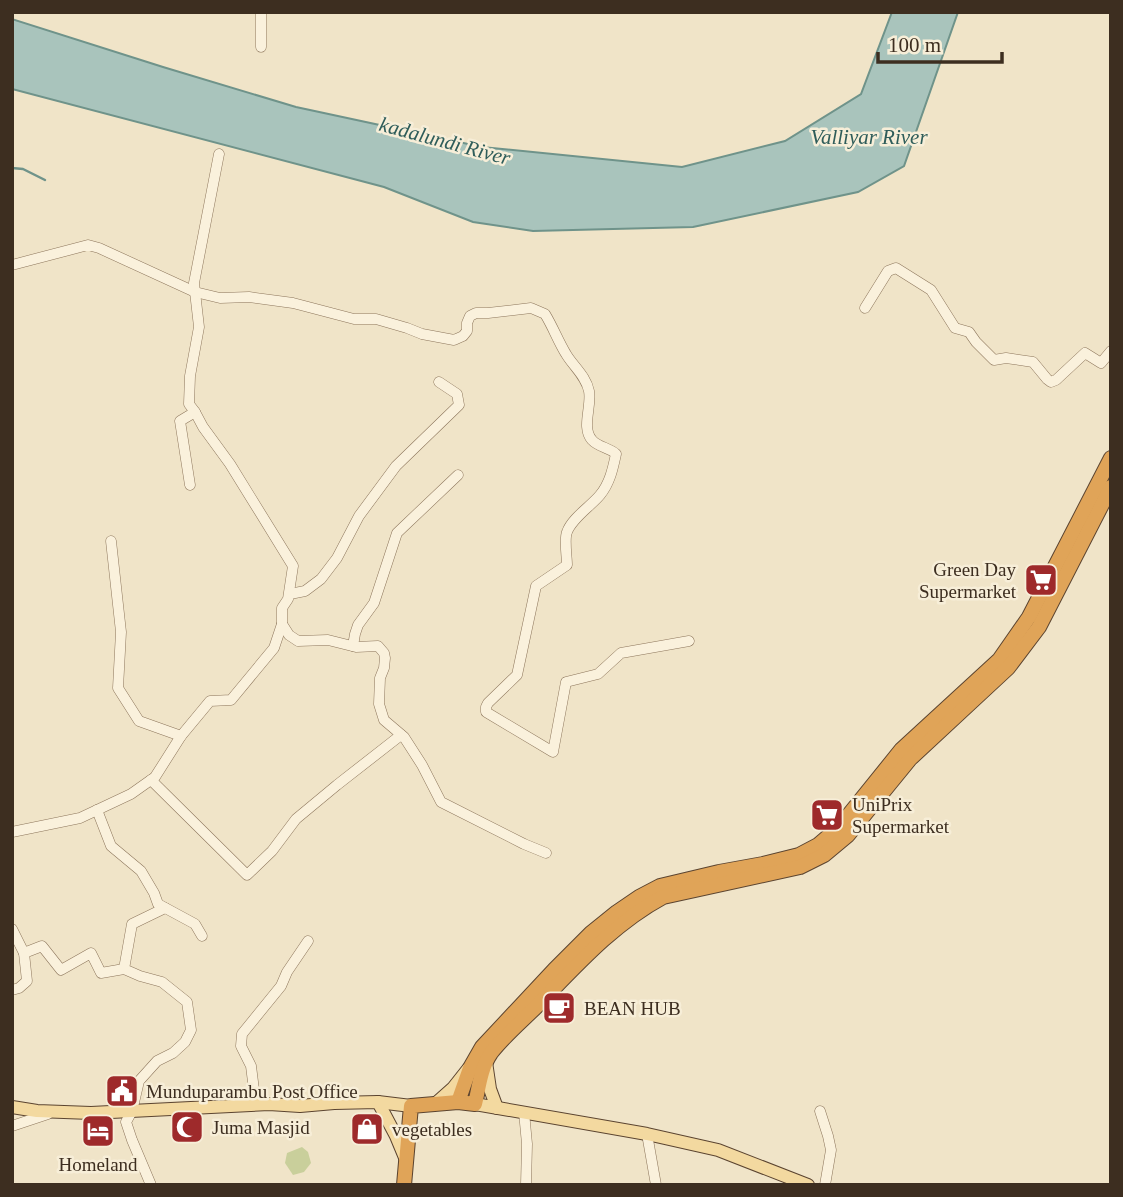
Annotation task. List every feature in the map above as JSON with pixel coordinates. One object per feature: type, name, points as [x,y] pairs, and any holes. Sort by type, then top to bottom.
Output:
[{"type":"highway","points":[[458,1102],[470,1068],[482,1047],[591,933],[639,897],[660,886],[799,855],[818,845],[839,828],[901,750],[999,660],[1029,617],[1111,458]]},
{"type":"highway","points":[[404,1185],[411,1106],[458,1102],[475,1104],[486,1062],[500,1043],[595,947],[643,907],[663,897],[800,867],[824,855],[848,835],[910,759],[1008,668],[1039,627],[1111,487]]},
{"type":"main road","points":[[486,1062],[489,1089],[497,1108]]},
{"type":"main road","points":[[435,1104],[470,1068]]},
{"type":"main road","points":[[12,1107],[91,1113],[257,1104],[300,1106],[334,1102],[377,1102],[411,1106]]},
{"type":"main road","points":[[377,1102],[396,1136],[405,1160]]},
{"type":"main road","points":[[475,1104],[718,1150],[808,1185]]},
{"type":"street","points":[[261,12],[261,47]]},
{"type":"street","points":[[12,832],[80,818],[154,781],[181,736],[210,701],[232,700],[274,648],[282,624],[282,608],[289,599],[293,566],[189,404],[190,376],[199,327],[194,283],[219,154]]},
{"type":"street","points":[[12,265],[88,246],[99,248],[195,292],[220,298],[249,297],[293,303],[354,319],[376,319],[422,334],[454,340],[463,337],[470,316],[476,313],[531,308],[545,314],[586,383],[589,393],[587,421],[593,442],[611,449],[616,454],[605,488],[566,533],[567,565],[536,586],[517,675],[488,703],[486,712],[552,752],[566,682],[598,674],[621,653],[689,641]]},
{"type":"street","points":[[865,308],[888,271],[896,268],[931,290],[955,328],[969,332],[994,360],[1006,358],[1033,362],[1051,382],[1085,354],[1101,363],[1111,351]]},
{"type":"street","points":[[290,594],[305,591],[321,579],[337,558],[359,516],[396,466],[459,405],[457,394],[439,382]]},
{"type":"street","points":[[190,485],[180,421],[195,412]]},
{"type":"street","points":[[354,646],[358,625],[374,603],[397,533],[457,475]]},
{"type":"street","points":[[111,541],[121,632],[118,688],[139,721],[181,736]]},
{"type":"street","points":[[282,624],[289,635],[299,641],[328,640],[354,646],[378,646],[384,653],[384,668],[380,678],[380,712],[384,720],[401,735],[422,765],[441,802],[546,853]]},
{"type":"street","points":[[154,781],[247,875],[272,851],[296,819],[401,735]]},
{"type":"street","points":[[97,810],[111,846],[141,871],[158,904],[195,924],[202,936]]},
{"type":"street","points":[[124,968],[132,924],[165,908]]},
{"type":"street","points":[[12,929],[24,953],[27,981],[12,990]]},
{"type":"street","points":[[257,1104],[251,1066],[241,1046],[242,1034],[281,986],[308,941]]},
{"type":"street","points":[[24,953],[42,946],[61,970],[91,953],[101,973],[124,968],[162,982],[187,1002],[191,1030],[185,1042],[173,1053],[156,1061],[139,1081],[132,1111],[126,1122],[151,1185]]},
{"type":"street","points":[[820,1111],[831,1150],[825,1185]]},
{"type":"street","points":[[12,1126],[53,1112]]},
{"type":"street","points":[[524,1112],[527,1144],[526,1185]]},
{"type":"street","points":[[647,1135],[656,1185]]},
{"type":"green space","points":[[302,1147],[308,1152],[311,1163],[304,1172],[293,1175],[285,1163],[287,1153]]},
{"type":"water","name":"Valliyar River","points":[[892,12],[958,12],[904,166],[858,192],[693,227],[533,231],[473,222],[384,187],[12,89],[12,19],[296,107],[482,147],[682,167],[785,141],[861,94]]},
{"type":"waterway","points":[[12,168],[23,169],[45,180]]},
{"type":"place","name":"Green Day Supermarket","points":[[1041,580]]},
{"type":"place","name":"UniPrix Supermarket","points":[[827,815]]},
{"type":"place","name":"BEAN HUB","points":[[559,1008]]},
{"type":"place","name":"Munduparambu Post Office","points":[[122,1091]]},
{"type":"place","name":"Juma Masjid","points":[[187,1127]]},
{"type":"place","name":"vegetables","points":[[367,1129]]},
{"type":"place","name":"Homeland","points":[[98,1131]]},
{"type":"water label","name":"kadalundi River","points":[[445,141]]}]
